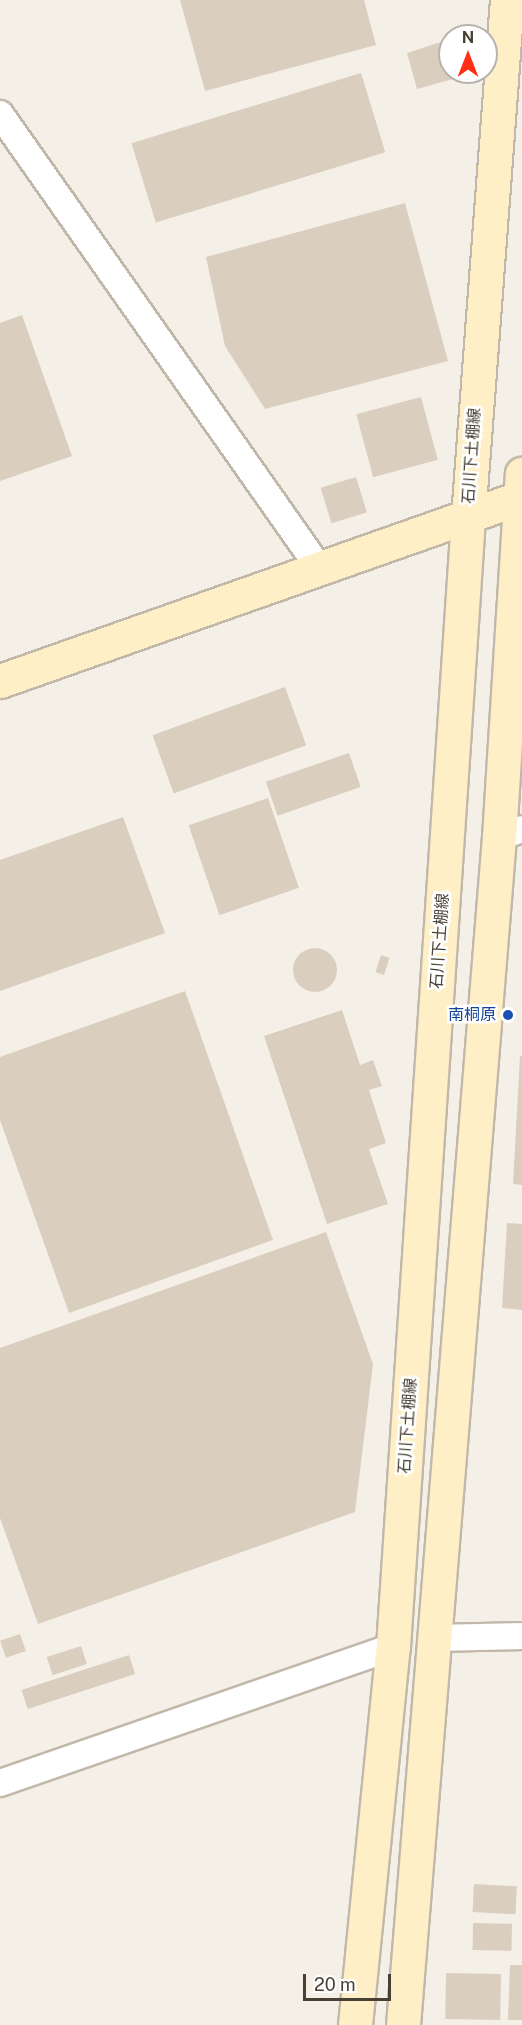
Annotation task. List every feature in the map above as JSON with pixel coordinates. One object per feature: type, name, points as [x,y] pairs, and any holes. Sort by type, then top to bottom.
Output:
[{"type":"street","name":"石川下土棚線","points":[[355,2025],[393,1647],[468,517],[507,0]]},
{"type":"street","points":[[0,114],[320,569]]},
{"type":"street","points":[[0,681],[468,517],[521,490],[514,840],[437,1638],[403,2025]]},
{"type":"street","points":[[437,1638],[522,1636]]},
{"type":"street","points":[[2,1777],[393,1647]]},
{"type":"building","points":[[180,0],[364,0],[376,45],[205,91]]},
{"type":"building","points":[[438,43],[438,83],[417,89],[407,53]]},
{"type":"building","points":[[361,73],[385,152],[156,223],[131,143]]},
{"type":"building","points":[[405,203],[448,361],[265,409],[225,346],[206,257]]},
{"type":"building","points":[[22,315],[72,456],[0,481],[0,323]]},
{"type":"building","points":[[421,397],[438,460],[373,477],[356,414]]},
{"type":"building","points":[[356,477],[367,512],[331,523],[321,488]]},
{"type":"building","points":[[285,687],[306,745],[174,793],[153,735]]},
{"type":"building","points":[[349,753],[361,787],[278,816],[266,782]]},
{"type":"building","points":[[268,798],[299,888],[220,915],[189,825]]},
{"type":"building","points":[[123,817],[165,933],[0,991],[0,860]]},
{"type":"building","points":[[315,948],[331,954],[337,970],[331,986],[315,992],[299,986],[293,970],[299,954]]},
{"type":"building","points":[[381,955],[390,958],[384,975],[375,972]]},
{"type":"building","points":[[185,991],[273,1240],[69,1313],[0,1120],[0,1057]]},
{"type":"building","points":[[342,1010],[360,1065],[373,1060],[382,1086],[369,1090],[386,1143],[369,1149],[388,1204],[327,1224],[264,1036]]},
{"type":"building","points":[[520,1056],[522,1056],[522,1185],[513,1184]]},
{"type":"building","points":[[507,1223],[522,1224],[522,1310],[502,1308]]},
{"type":"building","points":[[326,1232],[373,1364],[355,1512],[38,1624],[0,1518],[0,1348]]},
{"type":"building","points":[[20,1634],[26,1651],[6,1658],[0,1641]]},
{"type":"building","points":[[81,1646],[87,1664],[53,1675],[47,1657]]},
{"type":"building","points":[[129,1655],[135,1674],[28,1709],[22,1690]]},
{"type":"building","points":[[474,1884],[517,1886],[515,1914],[473,1912]]},
{"type":"building","points":[[473,1923],[512,1924],[512,1951],[473,1950]]},
{"type":"building","points":[[510,1965],[522,1965],[522,2020],[508,2020]]},
{"type":"building","points":[[446,1973],[501,1974],[500,2020],[445,2019]]},
{"type":"place","name":"南桐原","points":[[508,1015]]}]
